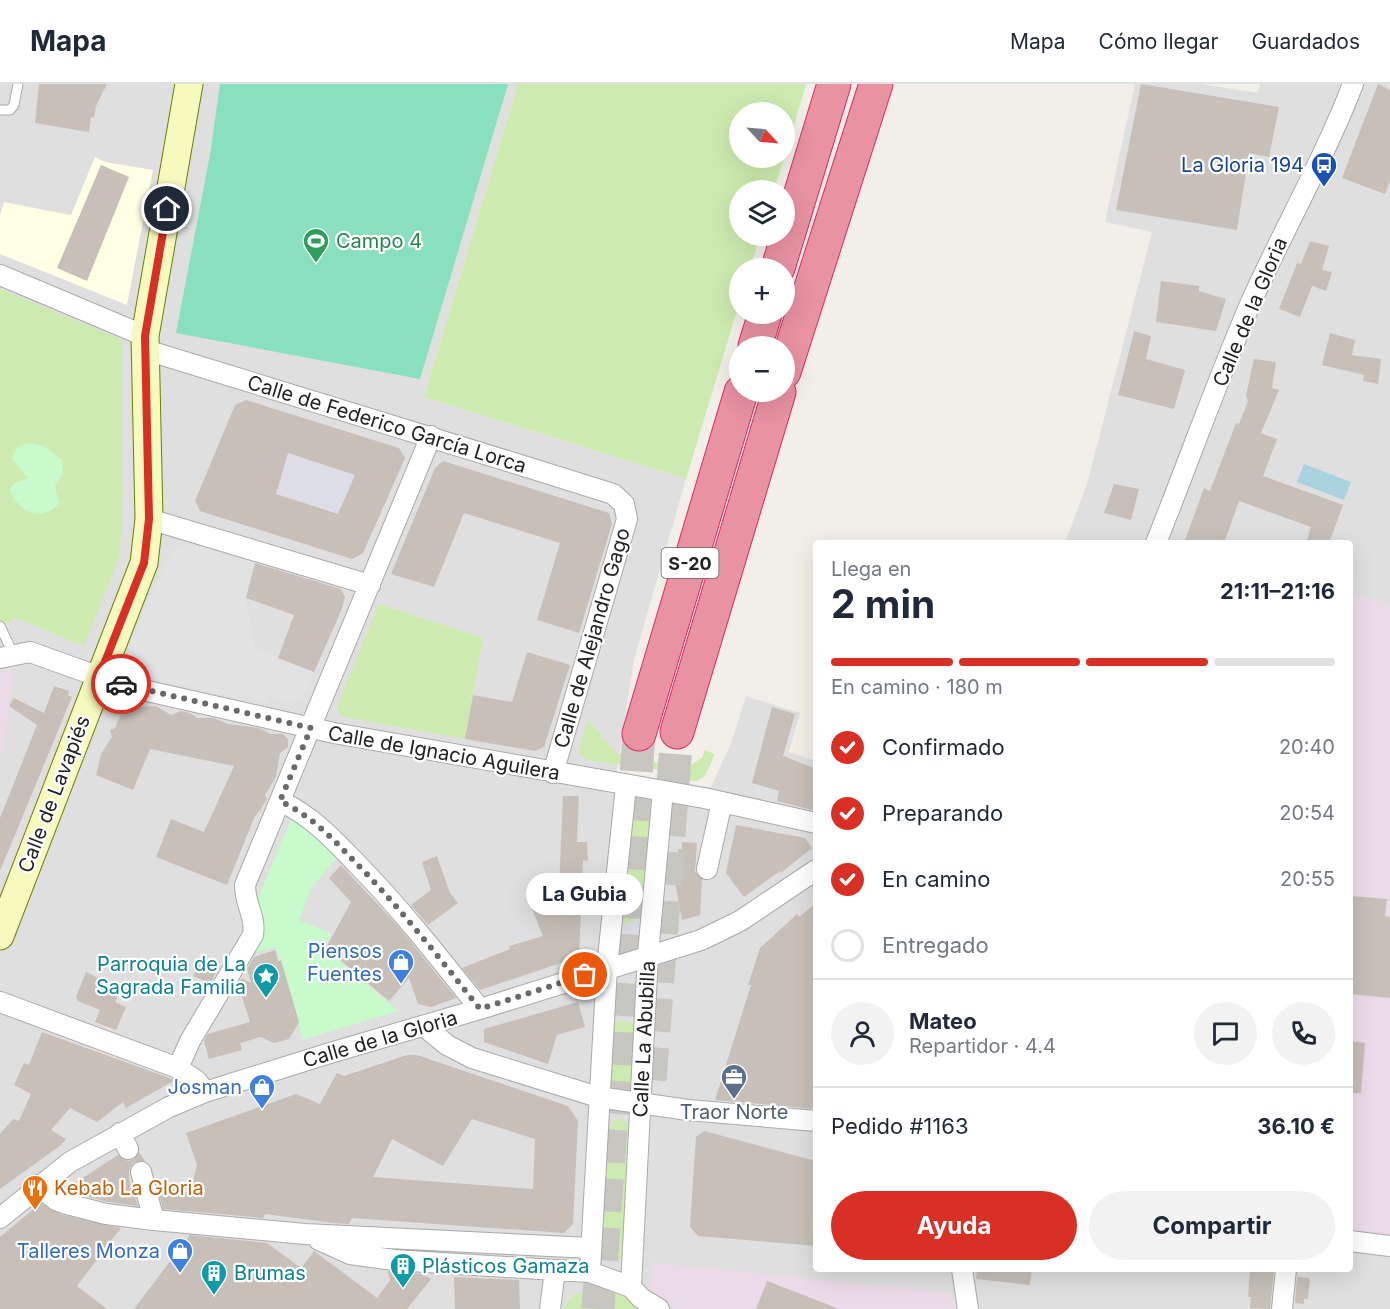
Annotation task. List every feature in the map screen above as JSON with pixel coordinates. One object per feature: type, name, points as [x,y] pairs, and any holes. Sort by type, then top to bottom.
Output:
[{"type":"highway","points":[[781,258],[834,84]]},
{"type":"highway","points":[[795,338],[876,84]]},
{"type":"highway","name":"S-20","points":[[639,734],[738,402]]},
{"type":"highway","name":"S-20","points":[[677,732],[776,402]]},
{"type":"main road","name":"Calle de Lavapiés","points":[[0,936],[144,563],[149,519],[146,343],[189,84]]},
{"type":"street","name":"Calle de la Gloria","points":[[1156,540],[1251,303],[1319,162],[1353,84]]},
{"type":"street","name":"Calle de Federico García Lorca","points":[[0,274],[146,343],[613,494],[624,504]]},
{"type":"street","points":[[178,1068],[190,1041],[246,950],[253,934],[255,922],[245,902],[245,885],[430,436]]},
{"type":"street","name":"Calle de Alejandro Gago","points":[[553,773],[627,519],[624,504]]},
{"type":"street","points":[[149,519],[370,585]]},
{"type":"street","name":"Calle de Ignacio Aguilera","points":[[7,657],[30,652],[125,686],[311,728],[722,802],[813,822]]},
{"type":"street","name":"Calle La Abubilla","points":[[590,1272],[607,968],[626,786]]},
{"type":"street","name":"Calle La Abubilla","points":[[631,1287],[648,954],[663,791]]},
{"type":"street","points":[[280,801],[299,810],[317,824],[387,894],[480,1009]]},
{"type":"street","points":[[707,869],[722,802]]},
{"type":"street","name":"Calle de la Gloria","points":[[1,1217],[38,1185],[70,1162],[124,1141],[169,1107],[205,1092],[480,1009],[648,954],[701,940],[740,921],[813,872]]},
{"type":"street","points":[[0,1002],[178,1068],[197,1081],[205,1092]]},
{"type":"street","points":[[424,1026],[447,1045],[472,1058],[598,1097],[813,1121]]},
{"type":"street","points":[[141,1172],[154,1220]]},
{"type":"street","points":[[38,1185],[56,1200],[67,1204],[106,1214],[154,1220],[305,1234],[591,1248]]},
{"type":"street","points":[[305,1234],[350,1254],[394,1260],[590,1272],[631,1287],[640,1298],[659,1309]]},
{"type":"street","points":[[1353,1241],[1390,1246]]},
{"type":"street","points":[[550,1309],[555,1270]]},
{"type":"street","points":[[962,1272],[968,1309]]},
{"type":"street","points":[[1282,1309],[1286,1272]]},
{"type":"lane","points":[[0,110],[10,110],[14,105],[18,84]]},
{"type":"lane","points":[[0,626],[7,657]]},
{"type":"shaded area","points":[[0,84],[518,84],[424,397],[686,479],[634,660],[617,769],[603,961],[656,940],[674,785],[711,787],[731,743],[746,696],[800,713],[789,752],[813,760],[813,1272],[1353,1272],[1353,540],[1066,540],[1087,484],[1152,232],[1105,222],[1135,84],[1200,84],[1258,93],[1260,84],[1390,84],[1390,1309],[0,1309]]},
{"type":"shaded area","points":[[95,157],[105,162],[153,170],[127,305],[0,254],[0,215],[4,202],[71,215]]},
{"type":"shaded area","points":[[279,451],[350,473],[360,468],[343,503],[340,517],[330,511],[276,494]]},
{"type":"shaded area","points":[[188,543],[255,563],[245,599],[255,648],[314,672],[304,697],[290,703],[269,697],[267,704],[120,672],[153,588],[176,548]]},
{"type":"shaded area","points":[[1353,593],[1390,605],[1390,1235],[1353,1229]]},
{"type":"shaded area","points":[[13,668],[3,752],[0,753],[0,673]]},
{"type":"shaded area","points":[[643,918],[637,943],[621,941],[616,936],[616,927]]},
{"type":"shaded area","points":[[652,1263],[949,1293],[958,1309],[675,1309],[650,1290]]},
{"type":"green space","name":"Campo 4","points":[[220,84],[508,84],[420,379],[176,333],[211,149]]},
{"type":"green space","points":[[518,84],[806,84],[795,122],[795,102],[729,102],[729,168],[781,168],[777,180],[729,180],[729,246],[757,246],[753,258],[729,258],[729,324],[733,324],[686,479],[424,397]]},
{"type":"green space","points":[[0,289],[121,339],[122,519],[119,558],[84,646],[16,618],[0,627]]},
{"type":"green space","points":[[28,443],[44,446],[62,460],[63,472],[55,486],[59,503],[46,513],[38,514],[24,509],[18,504],[10,490],[13,484],[27,478],[12,458],[18,447]]},
{"type":"green space","points":[[379,604],[483,638],[465,739],[344,717],[338,712],[338,704]]},
{"type":"green space","points":[[588,719],[616,753],[685,769],[703,757],[704,750],[715,754],[705,776],[697,781],[681,781],[682,773],[586,760],[580,755],[579,749]]},
{"type":"green space","points":[[644,800],[654,809],[643,918],[616,927],[633,802]]},
{"type":"green space","points":[[293,814],[340,854],[312,887],[299,920],[332,934],[324,948],[398,1011],[303,1040],[276,947],[253,953],[260,940],[263,922],[257,901]]},
{"type":"green space","points":[[625,982],[637,989],[638,1011],[612,1009],[615,989]]},
{"type":"green space","points":[[611,1021],[637,1023],[634,1080],[627,1085],[616,1084],[610,1076]]},
{"type":"green space","points":[[622,1119],[632,1125],[625,1256],[616,1260],[608,1257],[603,1250],[608,1132],[613,1121]]},
{"type":"green space","points":[[595,1288],[609,1289],[646,1309],[563,1309],[573,1295]]},
{"type":"water","points":[[1304,464],[1351,482],[1344,500],[1297,482]]},
{"type":"building","points":[[39,84],[107,84],[96,106],[94,118],[91,117],[89,132],[35,123]]},
{"type":"building","points":[[1141,84],[1279,107],[1269,157],[1249,153],[1237,230],[1116,210]]},
{"type":"building","points":[[1378,84],[1390,90],[1390,180],[1385,194],[1342,178]]},
{"type":"building","points":[[101,165],[129,177],[87,281],[57,268]]},
{"type":"building","points":[[1310,241],[1329,246],[1322,270],[1332,272],[1326,291],[1312,286],[1300,317],[1279,309],[1297,263],[1301,264]]},
{"type":"building","points":[[1161,281],[1199,286],[1199,291],[1226,299],[1216,331],[1156,322]]},
{"type":"building","points":[[1134,331],[1151,336],[1146,359],[1185,370],[1174,409],[1118,395]]},
{"type":"building","points":[[1330,333],[1355,340],[1352,355],[1381,359],[1378,384],[1363,381],[1364,375],[1322,365]]},
{"type":"building","points":[[1254,359],[1276,362],[1272,388],[1279,390],[1261,433],[1277,439],[1263,476],[1343,505],[1330,540],[1307,540],[1311,527],[1239,501],[1225,540],[1185,540],[1204,488],[1210,491],[1236,423],[1239,424],[1248,401],[1246,396]]},
{"type":"building","points":[[246,400],[399,448],[405,458],[363,553],[352,559],[200,511],[195,501],[235,405]],"holes":[[[288,453],[355,475],[338,514],[276,494]]]},
{"type":"building","points":[[443,461],[609,513],[612,524],[579,633],[537,620],[560,543],[464,513],[434,587],[391,574],[435,468]]},
{"type":"building","points":[[1114,484],[1139,489],[1131,520],[1104,513]]},
{"type":"building","points":[[255,563],[341,589],[345,597],[341,611],[314,672],[278,658],[294,615],[246,598]]},
{"type":"building","points":[[527,652],[570,665],[544,747],[535,751],[465,739],[473,695],[512,702]]},
{"type":"building","points":[[54,686],[69,691],[68,695],[72,697],[0,871],[0,818],[37,725],[9,706],[14,698],[44,713]]},
{"type":"building","points":[[123,700],[139,707],[156,706],[171,715],[181,711],[197,718],[214,718],[228,724],[259,728],[271,734],[283,734],[288,739],[288,747],[280,753],[276,777],[265,795],[267,799],[254,818],[227,885],[156,857],[171,819],[204,832],[234,766],[150,749],[133,790],[96,775],[101,754],[112,737],[110,730],[115,728],[123,710]]},
{"type":"building","points":[[772,707],[795,714],[783,756],[813,768],[813,810],[777,801],[779,791],[752,783]]},
{"type":"building","points":[[563,796],[579,796],[577,842],[587,842],[588,861],[583,860],[579,957],[480,990],[462,968],[510,949],[509,946],[543,936],[529,901],[528,886],[559,888]]},
{"type":"building","points":[[736,825],[805,838],[812,848],[781,873],[780,871],[744,897],[726,873]]},
{"type":"building","points":[[682,842],[697,843],[695,872],[702,879],[700,915],[682,920],[674,877],[678,876],[678,849],[682,849]]},
{"type":"building","points":[[437,856],[450,893],[458,903],[428,925],[411,905],[431,890],[422,862]]},
{"type":"building","points":[[341,865],[397,925],[456,998],[431,1007],[418,1004],[409,978],[389,1001],[326,948],[351,902],[329,878]]},
{"type":"building","points":[[1353,896],[1387,899],[1385,916],[1390,917],[1390,998],[1353,994]]},
{"type":"building","points":[[813,905],[813,1109],[715,1100],[751,985],[748,985],[760,948],[797,914],[799,917]]},
{"type":"building","points":[[275,950],[278,961],[281,960],[299,1022],[289,1039],[274,1043],[261,1037],[240,1043],[242,1050],[209,1059],[204,1041],[208,1034],[250,1022],[238,984],[242,978],[251,983],[247,969],[254,957]]},
{"type":"building","points":[[203,957],[220,966],[210,983],[193,976]]},
{"type":"building","points":[[86,972],[121,989],[115,1002],[126,1007],[116,1030],[95,1022],[100,1010],[78,1001],[76,997]]},
{"type":"building","points":[[578,1002],[585,1027],[557,1035],[548,1064],[484,1042],[484,1029]]},
{"type":"building","points":[[42,1032],[175,1080],[126,1108],[123,1102],[97,1122],[70,1108],[51,1130],[66,1139],[61,1145],[0,1189],[0,1134],[13,1119],[19,1121],[31,1094],[14,1085],[24,1063],[29,1065]]},
{"type":"building","points":[[1353,1041],[1365,1043],[1361,1093],[1353,1093]]},
{"type":"building","points":[[407,1055],[417,1055],[568,1106],[578,1121],[573,1224],[564,1233],[352,1218],[349,1224],[265,1214],[263,1218],[163,1209],[157,1186],[190,1193],[197,1165],[186,1133],[296,1094],[320,1104],[337,1073],[344,1076]],"holes":[[[472,1119],[535,1139],[533,1189],[373,1177],[392,1139],[443,1166]]]},
{"type":"building","points":[[704,1131],[813,1160],[813,1246],[698,1236],[690,1227],[696,1137]]},
{"type":"building","points":[[139,1152],[145,1161],[133,1163],[129,1170],[129,1179],[138,1206],[108,1202],[64,1190],[118,1155],[128,1161],[134,1159]]},
{"type":"building","points":[[41,1203],[63,1215],[121,1228],[77,1286],[107,1309],[0,1309],[0,1237]]},
{"type":"building","points":[[190,1235],[267,1243],[301,1268],[314,1251],[377,1298],[390,1280],[388,1271],[422,1274],[431,1279],[407,1309],[134,1309]]},
{"type":"building","points":[[977,1272],[1032,1272],[1030,1285],[976,1279]]},
{"type":"building","points":[[1250,1272],[1274,1272],[1270,1309],[1250,1308],[1251,1297],[1248,1297]]},
{"type":"building","points":[[454,1277],[519,1280],[520,1309],[455,1309]]},
{"type":"building","points":[[1297,1277],[1310,1278],[1308,1299],[1304,1299],[1304,1304],[1295,1303]]},
{"type":"building","points":[[767,1281],[837,1308],[756,1309]]},
{"type":"tunnel","points":[[650,1080],[677,732]]},
{"type":"tunnel","points":[[598,1309],[639,734]]},
{"type":"way so far","points":[[121,684],[311,728],[280,801],[299,810],[317,824],[387,894],[480,1009],[585,975]]},
{"type":"place","name":"La Gloria 194","points":[[1324,188]]},
{"type":"place","name":"Campo 4","points":[[316,264]]},
{"type":"place","name":"La Gubia","points":[[585,975]]},
{"type":"place","name":"Piensos Fuentes","points":[[401,985]]},
{"type":"place","name":"Parroquia de La Sagrada Familia","points":[[266,999]]},
{"type":"place","name":"Traor Norte","points":[[734,1100]]},
{"type":"place","name":"Josman","points":[[262,1110]]},
{"type":"place","name":"Kebab La Gloria","points":[[35,1211]]},
{"type":"place","name":"Talleres Monza","points":[[180,1274]]},
{"type":"place","name":"Plásticos Gamaza","points":[[403,1289]]},
{"type":"place","name":"Brumas","points":[[214,1296]]},
{"type":"route","points":[[121,684],[99,677],[144,563],[147,546],[149,519],[145,336],[167,209]]}]
